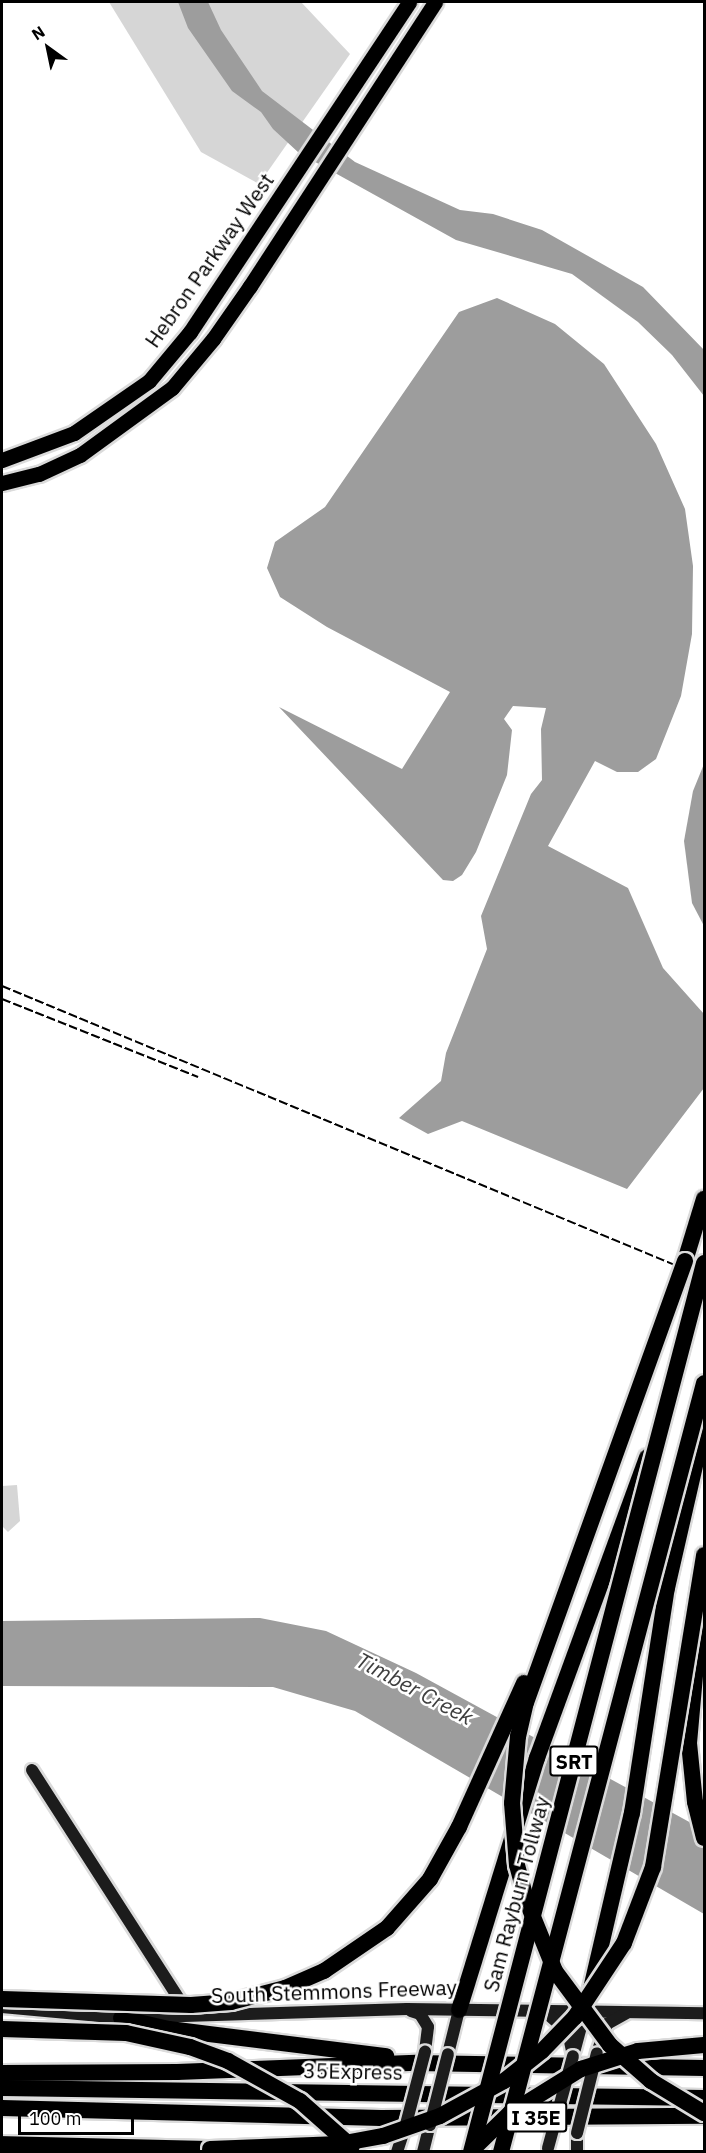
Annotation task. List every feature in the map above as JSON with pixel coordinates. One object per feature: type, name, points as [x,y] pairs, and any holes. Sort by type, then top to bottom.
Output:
[{"type":"highway","points":[[705,1199],[546,1639],[526,1702],[514,1769],[514,1833],[526,1902],[555,1971],[596,2030],[651,2081],[705,2115]]},
{"type":"highway","points":[[459,2010],[537,1758],[678,1370],[705,1263]]},
{"type":"highway","name":"Sam Rayburn Tollway","points":[[471,2151],[678,1370]]},
{"type":"highway","name":"SRT","points":[[501,2151],[705,1383]]},
{"type":"highway","points":[[585,2011],[632,1814],[667,1588],[705,1427]]},
{"type":"highway","points":[[2,2144],[215,2150],[339,2144],[383,2136],[440,2116],[504,2081],[542,2051],[575,2017],[624,1943],[653,1867],[683,1668],[705,1555]]},
{"type":"highway","points":[[705,1574],[689,1743],[695,1802],[705,1838]]},
{"type":"highway","points":[[2,1999],[191,2005],[231,2002],[305,1981],[365,1946],[405,1910],[444,1856],[546,1639]]},
{"type":"highway","points":[[121,2018],[169,2029],[420,2057],[705,2068]]},
{"type":"highway","points":[[2,2029],[126,2033],[190,2047],[228,2061],[300,2101],[357,2151]]},
{"type":"highway","points":[[471,2151],[510,2113],[581,2069],[638,2051],[705,2045]]},
{"type":"highway","points":[[2,2073],[177,2072],[420,2057]]},
{"type":"highway","name":"35Express","points":[[2,2088],[705,2098]]},
{"type":"highway","name":"I 35E","points":[[6,2109],[381,2118],[705,2115]]},
{"type":"main road","name":"Hebron Parkway West","points":[[2,459],[74,433],[149,381],[190,332],[409,2]]},
{"type":"main road","name":"Hebron Parkway West","points":[[2,483],[39,474],[80,455],[172,388],[213,339],[250,286],[305,196],[435,2]]},
{"type":"main road","points":[[32,1770],[190,2017]]},
{"type":"main road","name":"South Stemmons Freeway","points":[[2,2007],[121,2018],[407,2009],[705,2013]]},
{"type":"main road","points":[[398,2151],[428,2027],[420,2014],[407,2009]]},
{"type":"main road","points":[[423,2151],[459,2010]]},
{"type":"main road","points":[[544,2011],[568,2032],[573,2056]]},
{"type":"main road","points":[[548,2150],[585,2011]]},
{"type":"main road","points":[[577,2151],[577,2133],[597,2053],[607,2024],[629,2012]]},
{"type":"main road","points":[[428,2130],[433,2151]]},
{"type":"main road","points":[[2,2149],[250,2151]]},
{"type":"shaded area","points":[[109,2],[301,2],[350,54],[259,184],[201,152]]},
{"type":"shaded area","points":[[17,1485],[20,1521],[8,1532],[2,1526],[2,1486]]},
{"type":"water","points":[[178,2],[208,2],[221,30],[262,91],[355,162],[460,210],[493,214],[542,230],[643,287],[704,350],[704,396],[672,355],[638,322],[572,274],[456,240],[299,153],[273,129],[261,112],[232,91],[188,28]]},
{"type":"water","points":[[497,298],[555,324],[604,364],[656,444],[685,509],[693,566],[692,634],[681,696],[656,759],[638,772],[617,772],[595,761],[548,846],[628,888],[663,968],[704,1014],[704,1088],[627,1189],[462,1121],[428,1134],[399,1118],[441,1081],[446,1053],[487,949],[481,916],[531,794],[542,780],[541,729],[546,708],[513,706],[504,719],[512,730],[507,775],[476,852],[462,875],[453,881],[443,880],[279,707],[402,769],[450,692],[327,627],[280,597],[267,568],[275,542],[325,507],[459,312]]},
{"type":"water","points":[[704,764],[704,926],[692,903],[684,841],[693,791]]},
{"type":"water","name":"Timber Creek","points":[[260,1618],[326,1631],[416,1673],[704,1830],[704,1914],[355,1711],[273,1687],[2,1686],[2,1621]]},
{"type":"railway","points":[[2,986],[704,1277]]},
{"type":"railway","points":[[2,999],[198,1077]]}]
